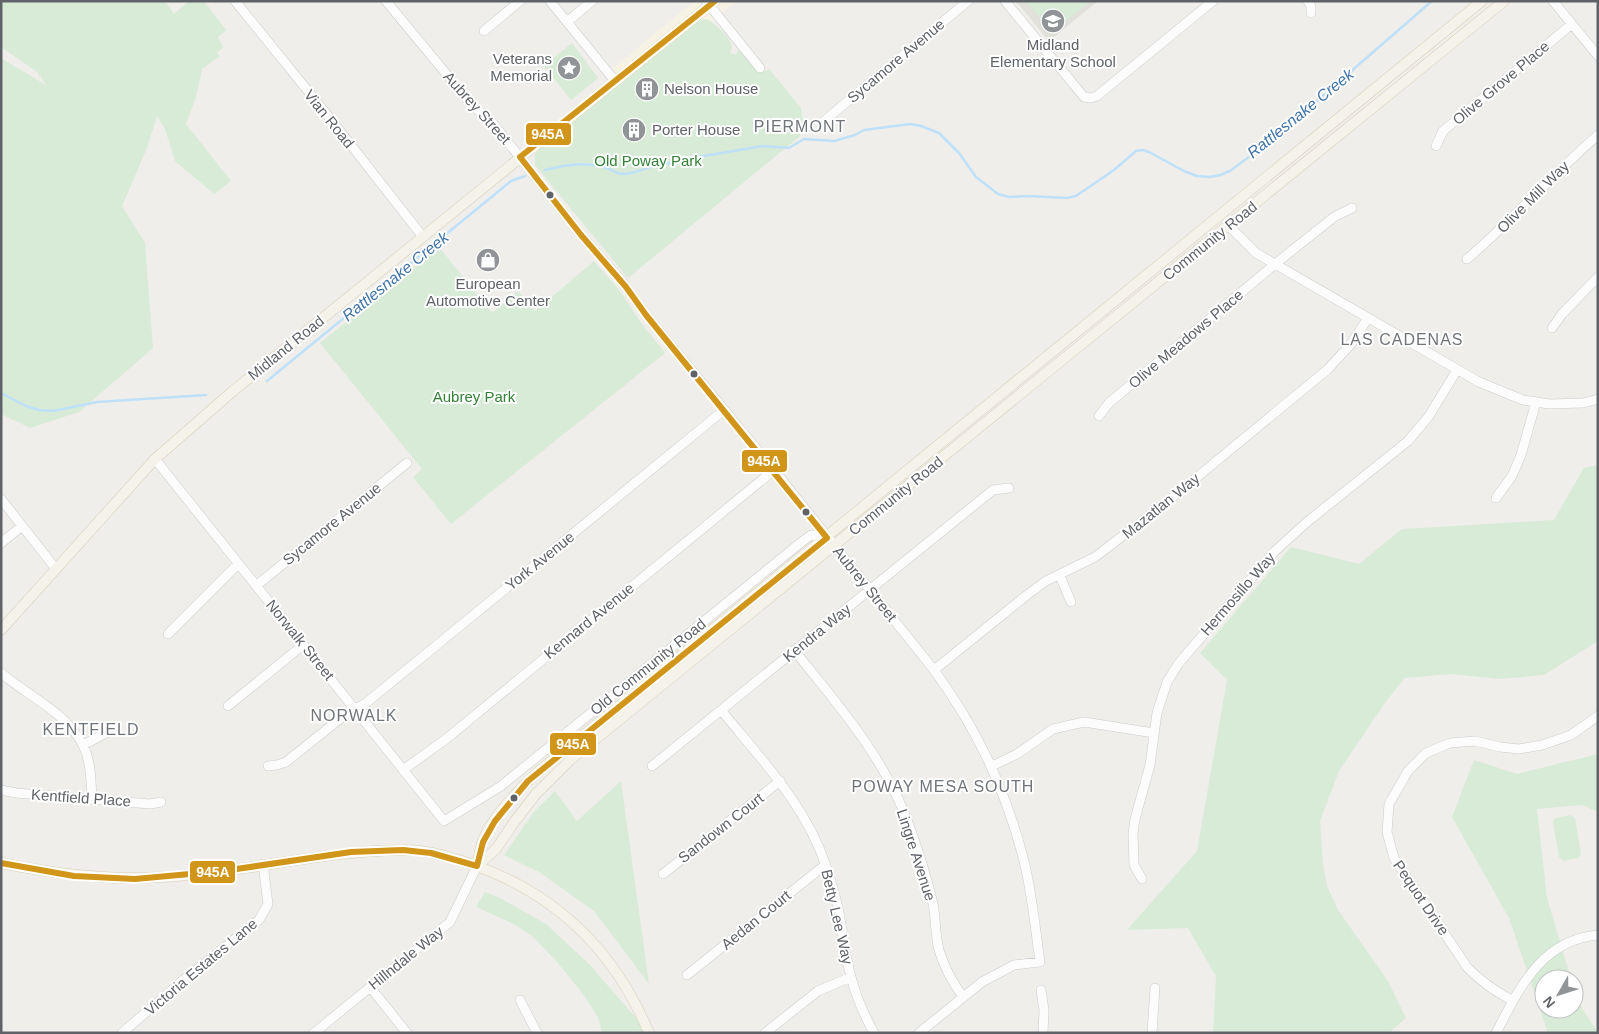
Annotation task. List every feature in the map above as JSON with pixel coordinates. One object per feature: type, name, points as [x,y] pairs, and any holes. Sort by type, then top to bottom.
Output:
[{"type":"main road","name":"Community Road","points":[[477,866],[483,842],[495,821],[528,781],[1482,1]]},
{"type":"main road","name":"Community Road","points":[[477,866],[496,849],[515,820],[536,794],[571,759],[1504,1]]},
{"type":"main road","name":"Midland Road","points":[[1,630],[155,460],[233,391],[710,3]]},
{"type":"main road","points":[[1229,226],[1227,222],[1228,217],[1265,187],[1271,174]]},
{"type":"main road","points":[[1155,269],[1175,262],[1220,225],[1229,226]]},
{"type":"main road","points":[[1,863],[38,871],[99,878],[161,878],[354,852],[404,850],[428,852],[493,872],[548,901],[575,924],[601,951],[635,1001],[649,1033]]},
{"type":"street","name":"Vian Road","points":[[235,1],[423,237]]},
{"type":"street","name":"Aubrey Street","points":[[386,1],[472,106],[492,122],[580,235],[621,280],[646,315],[774,470],[934,670],[953,696],[980,740],[1006,802],[1023,858],[1040,962],[1014,965],[982,982],[963,997]]},
{"type":"street","points":[[484,30],[520,1]]},
{"type":"street","points":[[550,1],[614,81]]},
{"type":"street","points":[[567,22],[592,1]]},
{"type":"street","name":"Sycamore Avenue","points":[[824,121],[968,1]]},
{"type":"street","points":[[1005,1],[1084,97],[1091,98],[1097,96],[1213,1]]},
{"type":"street","points":[[1308,1],[1312,9],[1310,13]]},
{"type":"street","points":[[1553,1],[1598,56]]},
{"type":"street","points":[[710,3],[760,68]]},
{"type":"street","name":"Olive Grove Place","points":[[1436,146],[1443,131],[1572,24]]},
{"type":"street","name":"Olive Mill Way","points":[[1467,259],[1499,231],[1555,174],[1598,135]]},
{"type":"street","name":"Olive Meadows Place","points":[[1099,416],[1109,403],[1275,264],[1334,217],[1352,208]]},
{"type":"street","points":[[1229,226],[1256,253],[1479,382],[1523,400],[1549,404],[1583,403],[1598,399]]},
{"type":"street","points":[[1552,328],[1562,314],[1598,277]]},
{"type":"street","name":"Mazatlan Way","points":[[934,670],[1026,595],[1046,581],[1060,576],[1096,557],[1162,506],[1328,369],[1351,344],[1368,318]]},
{"type":"street","name":"Hermosillo Way","points":[[1142,879],[1134,865],[1133,833],[1135,819],[1150,765],[1157,713],[1167,682],[1179,662],[1275,551],[1307,522],[1408,441],[1430,416],[1458,370]]},
{"type":"street","points":[[1496,498],[1512,476],[1521,455],[1536,402]]},
{"type":"street","name":"York Avenue","points":[[268,766],[286,762],[346,714],[373,697],[724,410]]},
{"type":"street","name":"Norwalk Street","points":[[155,460],[444,821]]},
{"type":"street","name":"Sycamore Avenue","points":[[256,586],[408,463]]},
{"type":"street","name":"Kennard Avenue","points":[[403,770],[446,739],[774,470]]},
{"type":"street","name":"Kendra Way","points":[[652,766],[993,490],[1009,488]]},
{"type":"street","points":[[1,500],[56,569]]},
{"type":"street","points":[[1,543],[22,526]]},
{"type":"street","name":"Old Community Road","points":[[444,821],[501,786],[799,544],[811,536],[827,538]]},
{"type":"street","points":[[168,634],[238,564]]},
{"type":"street","points":[[1060,576],[1071,602]]},
{"type":"street","points":[[228,706],[303,645]]},
{"type":"street","name":"Lingre Avenue","points":[[794,650],[858,729],[879,760],[909,825],[927,880],[934,907],[939,950],[951,980],[963,997]]},
{"type":"street","points":[[1,673],[59,716],[70,727],[83,745],[91,774],[92,799]]},
{"type":"street","name":"Betty Lee Way","points":[[721,710],[780,782],[798,809],[814,839],[825,865],[838,911],[851,977],[866,1018],[874,1033]]},
{"type":"street","name":"Pequot Drive","points":[[1513,1001],[1488,987],[1467,967],[1394,858],[1387,832],[1390,804],[1408,771],[1426,753],[1450,743],[1475,741],[1519,749],[1542,746],[1571,735],[1598,716]]},
{"type":"street","points":[[992,766],[1017,754],[1053,729],[1076,723],[1084,722],[1154,733]]},
{"type":"street","points":[[83,745],[106,733]]},
{"type":"street","name":"Sandown Court","points":[[663,874],[780,782]]},
{"type":"street","name":"Kentfield Place","points":[[1,790],[16,793],[150,804],[161,802]]},
{"type":"street","name":"Victoria Estates Lane","points":[[122,1033],[182,981],[259,920],[268,904],[263,864]]},
{"type":"street","name":"Aedan Court","points":[[687,975],[825,865]]},
{"type":"street","name":"Hillndale Way","points":[[314,1033],[450,922],[477,866]]},
{"type":"street","points":[[1496,1033],[1523,983],[1534,967],[1550,953],[1576,939],[1598,935]]},
{"type":"street","points":[[765,1033],[818,991],[851,977]]},
{"type":"street","points":[[370,987],[408,1033]]},
{"type":"street","points":[[1152,1033],[1156,988]]},
{"type":"street","points":[[1042,990],[1044,1010],[1042,1033]]},
{"type":"street","points":[[919,1033],[963,997]]},
{"type":"street","points":[[520,1000],[537,1033]]},
{"type":"shaded area","points":[[694,1],[737,1],[627,88],[612,69]]},
{"type":"shaded area","name":"Midland Elementary School","points":[[1016,1],[1098,1],[1049,41]]},
{"type":"green space","points":[[1,1],[165,1],[174,14],[189,1],[204,1],[226,30],[218,37],[223,47],[217,53],[220,56],[202,69],[196,97],[186,124],[231,181],[214,194],[175,161],[165,129],[157,116],[147,148],[122,206],[145,243],[153,348],[79,412],[30,428],[1,414],[1,58],[46,85],[37,72],[1,47]]},
{"type":"green space","name":"Midland Elementary School","points":[[1026,1],[1091,1],[1054,30],[1050,30]]},
{"type":"green space","name":"Old Poway Park","points":[[705,19],[716,25],[728,37],[732,45],[730,53],[736,55],[739,49],[761,71],[769,69],[801,108],[802,118],[809,120],[808,126],[806,126],[799,137],[628,278],[535,165],[535,155],[538,150],[700,20]]},
{"type":"green space","points":[[572,43],[598,78],[571,100],[544,66]]},
{"type":"green space","name":"Aubrey Park","points":[[439,247],[492,313],[518,291],[535,311],[594,261],[619,290],[665,353],[451,524],[413,477],[422,469],[320,343]]},
{"type":"green space","points":[[1598,465],[1598,641],[1544,675],[1500,679],[1451,674],[1405,678],[1384,704],[1339,771],[1320,821],[1323,865],[1327,886],[1338,910],[1388,981],[1406,1018],[1389,1033],[1213,1033],[1216,976],[1188,928],[1127,930],[1197,851],[1227,680],[1200,653],[1291,547],[1359,564],[1402,529],[1554,520],[1584,468]]},
{"type":"green space","points":[[1598,754],[1598,812],[1582,805],[1537,809],[1547,898],[1568,969],[1534,969],[1534,992],[1509,918],[1452,817],[1474,760],[1517,774]]},
{"type":"green space","points":[[621,781],[649,984],[594,911],[539,872],[504,855],[533,813],[555,791],[577,821]]},
{"type":"green space","points":[[1570,815],[1575,818],[1581,854],[1578,858],[1564,861],[1559,857],[1553,822],[1556,818]]},
{"type":"green space","points":[[485,892],[500,898],[546,924],[590,965],[649,1033],[602,1033],[598,1017],[583,994],[557,962],[533,937],[516,925],[476,907]]},
{"type":"green space","points":[[1584,1011],[1598,1033],[1548,1033],[1543,1019],[1584,1019]]},
{"type":"waterway","name":"Rattlesnake Creek","points":[[545,170],[583,164],[599,166],[619,174],[626,174],[686,159],[763,146],[789,148],[804,139],[834,141],[855,135],[864,130],[910,124],[939,133],[959,153],[976,177],[998,194],[1009,197],[1067,198],[1076,196],[1114,170],[1136,151],[1143,150],[1184,171],[1197,176],[1210,177],[1230,171],[1273,139],[1432,1]]},
{"type":"waterway","name":"Rattlesnake Creek","points":[[267,381],[511,181],[525,176]]},
{"type":"waterway","name":"Rattlesnake Creek","points":[[1,393],[26,406],[39,410],[53,411],[97,402],[206,395]]},
{"type":"transit line","name":"945A","points":[[1,863],[74,876],[135,879],[223,871],[351,852],[403,850],[431,853],[477,866],[483,842],[495,821],[528,781],[827,538],[520,157],[715,1]]},
{"type":"place","name":"Midland Elementary School","points":[[1053,21]]},
{"type":"place","name":"Veterans Memorial","points":[[569,68]]},
{"type":"place","name":"Nelson House","points":[[647,89]]},
{"type":"place","name":"Porter House","points":[[634,130]]},
{"type":"place","name":"European Automotive Center","points":[[488,260]]},
{"type":"district","name":"PIERMONT","points":[[800,126]]},
{"type":"district","name":"LAS CADENAS","points":[[1402,339]]},
{"type":"district","name":"NORWALK","points":[[354,715]]},
{"type":"district","name":"KENTFIELD","points":[[91,729]]},
{"type":"district","name":"POWAY MESA SOUTH","points":[[943,786]]}]
